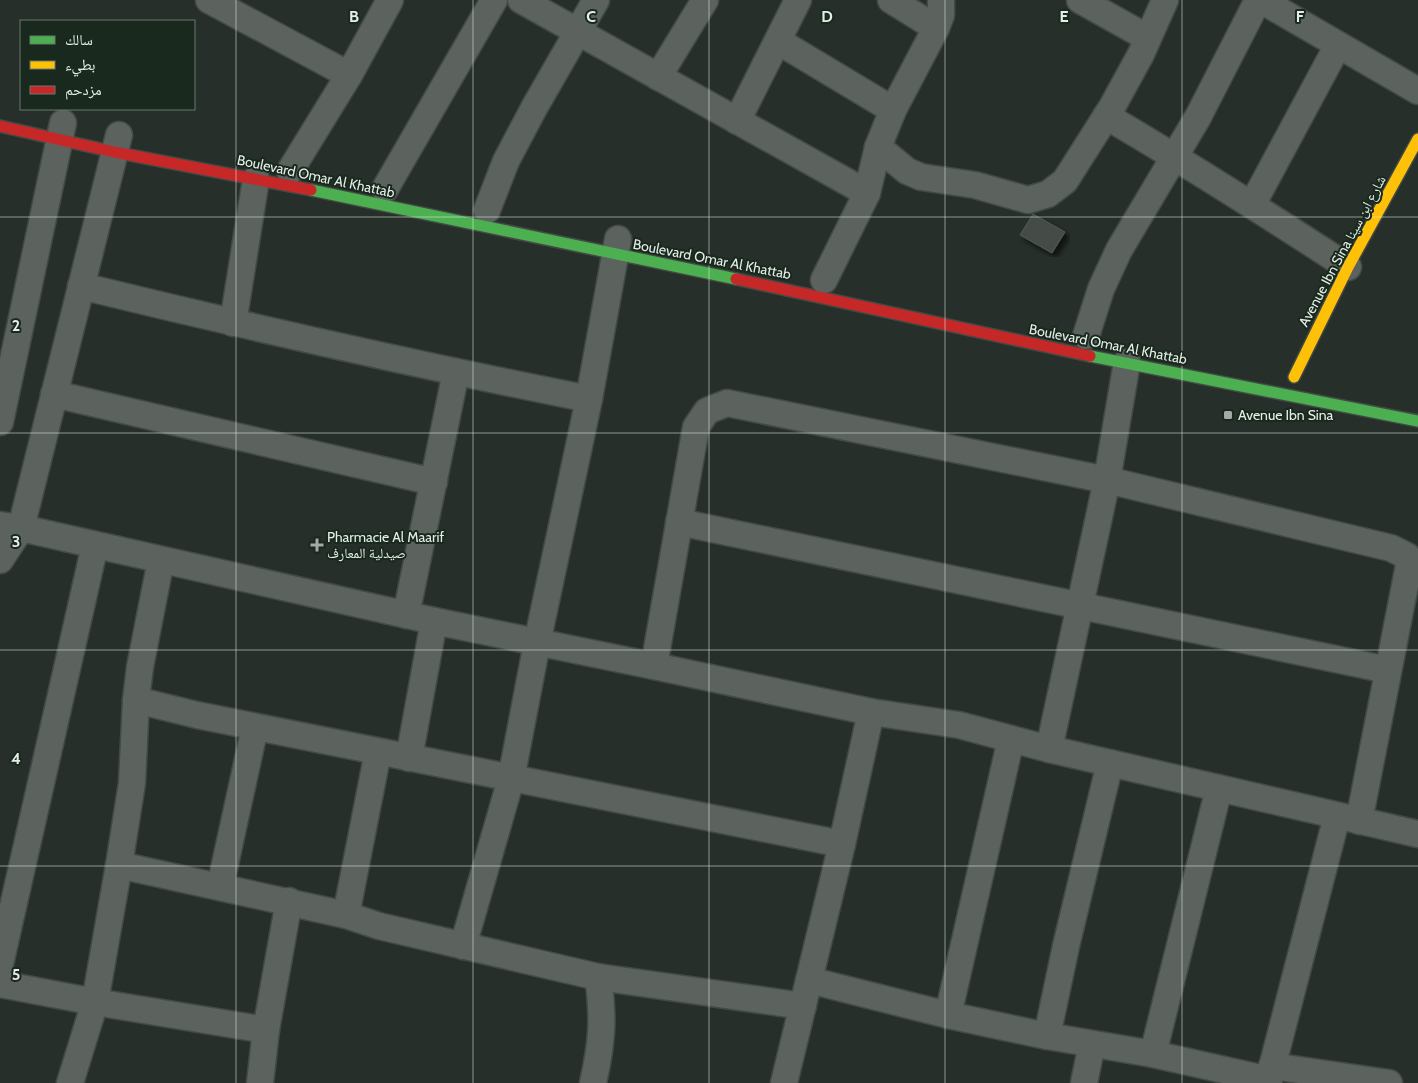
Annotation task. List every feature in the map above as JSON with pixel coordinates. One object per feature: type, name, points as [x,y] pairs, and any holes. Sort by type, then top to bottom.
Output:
[{"type":"street","points":[[209,0],[349,75]]},
{"type":"street","points":[[290,171],[349,75],[390,0]]},
{"type":"street","points":[[385,190],[494,0]]},
{"type":"street","points":[[521,0],[867,193]]},
{"type":"street","points":[[487,210],[506,161],[596,0]]},
{"type":"street","points":[[658,77],[705,0]]},
{"type":"street","points":[[737,121],[798,0]]},
{"type":"street","points":[[891,0],[936,28]]},
{"type":"street","points":[[824,280],[867,193],[878,147],[894,110],[936,28],[941,15],[941,0]]},
{"type":"street","points":[[1080,0],[1148,38]]},
{"type":"street","points":[[878,147],[907,171],[921,177],[975,185],[1028,200],[1048,194],[1065,181],[1134,70],[1165,0]]},
{"type":"street","points":[[1086,336],[1101,289],[1120,250],[1198,117],[1260,0],[1418,91]]},
{"type":"street","points":[[778,41],[894,110]]},
{"type":"street","points":[[1252,205],[1338,45]]},
{"type":"street","points":[[1106,116],[1175,156],[1348,267]]},
{"type":"street","name":"Boulevard Omar Al Khattab","points":[[0,126],[62,127],[118,139],[256,179],[618,243],[820,296],[1029,344],[1127,362],[1418,422]]},
{"type":"street","points":[[0,422],[62,127]]},
{"type":"street","points":[[0,560],[54,394],[118,139]]},
{"type":"street","name":"Avenue Ibn Sina شارع ابن سينا","points":[[1294,377],[1348,267],[1418,139]]},
{"type":"street","points":[[232,323],[256,179]]},
{"type":"street","points":[[463,946],[511,779],[618,243]]},
{"type":"street","points":[[81,286],[232,323],[456,372],[588,398]]},
{"type":"street","points":[[1049,750],[1107,480],[1127,362]]},
{"type":"street","points":[[406,615],[456,372]]},
{"type":"street","points":[[54,394],[434,482]]},
{"type":"street","points":[[654,666],[696,427],[707,411],[727,403],[1107,480],[1412,553],[1388,670],[1348,818],[1269,1076]]},
{"type":"street","points":[[679,522],[1388,670]]},
{"type":"street","points":[[10,526],[434,622],[871,712],[959,725],[1049,750],[1418,834]]},
{"type":"street","points":[[0,964],[95,545]]},
{"type":"street","points":[[70,1083],[94,1002],[119,865],[132,783],[136,700],[140,667],[161,560]]},
{"type":"street","points":[[409,758],[434,622]]},
{"type":"street","points":[[136,700],[197,716],[842,844]]},
{"type":"street","points":[[784,1083],[842,844],[871,712]]},
{"type":"street","points":[[220,887],[254,727]]},
{"type":"street","points":[[948,1015],[1011,739]]},
{"type":"street","points":[[346,914],[378,752]]},
{"type":"street","points":[[1047,1036],[1070,928],[1110,764]]},
{"type":"street","points":[[1153,1054],[1219,788]]},
{"type":"street","points":[[119,865],[346,914],[379,926],[598,977],[803,1006]]},
{"type":"street","points":[[260,1083],[266,1030],[289,901]]},
{"type":"street","points":[[593,1083],[599,1058],[602,1026],[598,977]]},
{"type":"street","points":[[809,980],[948,1015],[1047,1036],[1269,1076],[1389,1083]]},
{"type":"street","points":[[0,984],[94,1002],[266,1030]]},
{"type":"street","points":[[1084,1083],[1092,1044]]},
{"type":"building","points":[[1033,214],[1065,232],[1052,253],[1020,235]]},
{"type":"traffic: fast","points":[[311,190],[736,279]]},
{"type":"traffic: fast","points":[[1090,356],[1418,421]]},
{"type":"traffic: slow","points":[[1294,377],[1348,267],[1418,139]]},
{"type":"traffic: jam","points":[[0,126],[114,152],[311,190]]},
{"type":"traffic: jam","points":[[736,279],[1090,356]]},
{"type":"place","name":"Avenue Ibn Sina","points":[[1228,415]]},
{"type":"place","name":"Pharmacie Al Maarif صيدلية المعارف","points":[[317,545]]}]
